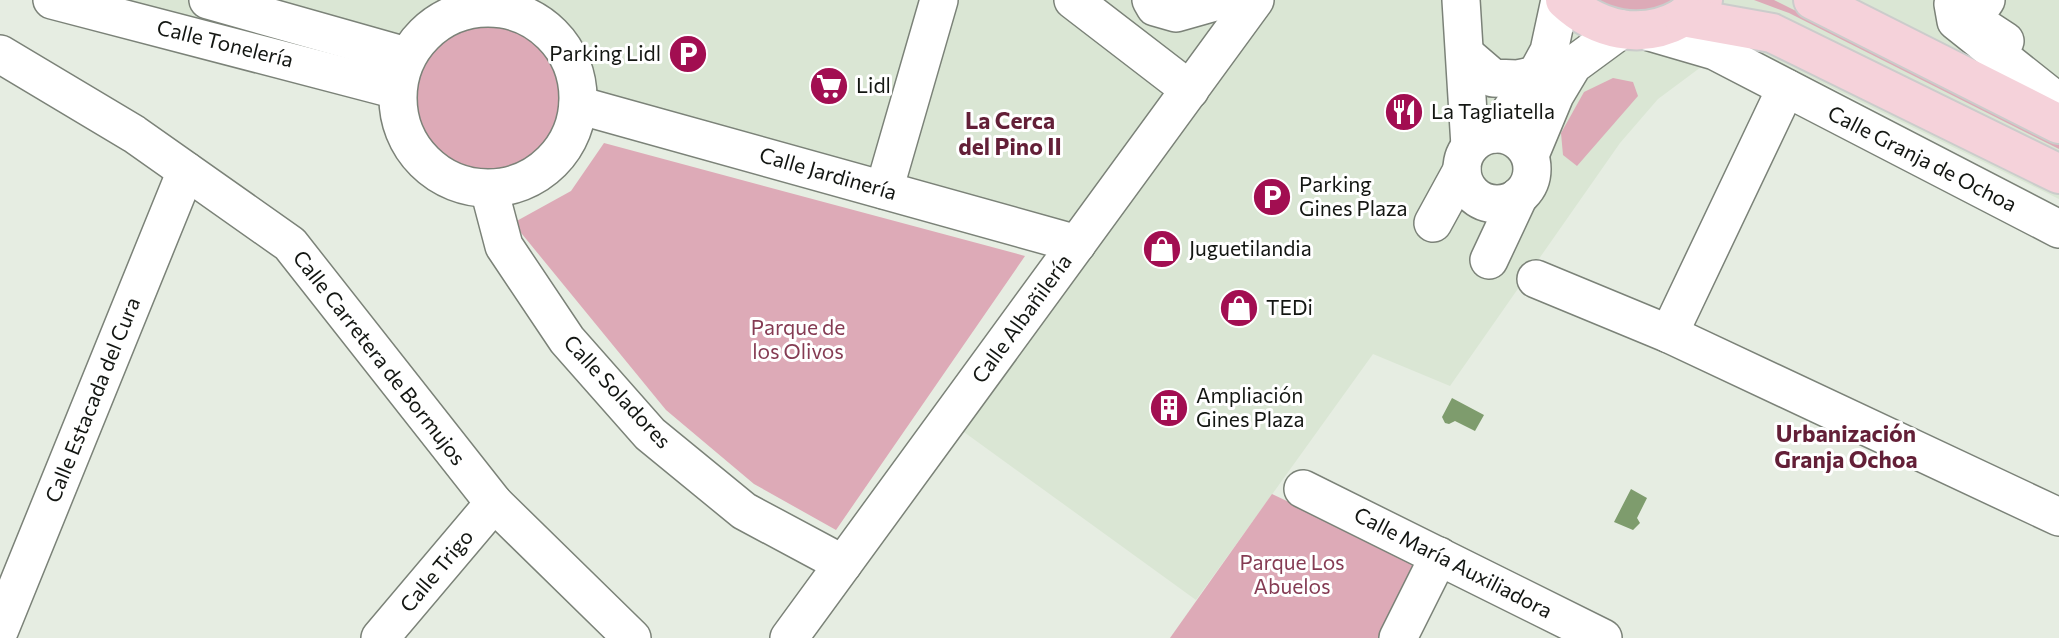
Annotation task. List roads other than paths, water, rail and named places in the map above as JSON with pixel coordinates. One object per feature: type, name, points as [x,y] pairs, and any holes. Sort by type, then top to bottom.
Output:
[{"type":"main road","points":[[1563,0],[1580,14],[1602,26],[1632,30],[1663,26],[1693,8],[1772,33],[2059,174]]},
{"type":"main road","points":[[1813,0],[2059,124]]},
{"type":"street","name":"Calle Tonelería","points":[[52,0],[402,73]]},
{"type":"street","points":[[884,190],[939,0]]},
{"type":"street","points":[[1073,0],[1189,90]]},
{"type":"street","points":[[1151,0],[1155,7],[1176,13],[1238,3]]},
{"type":"street","points":[[1461,0],[1475,150],[1464,181],[1478,198],[1488,202],[1499,203],[1519,196]]},
{"type":"street","points":[[1433,223],[1475,150],[1536,75],[1549,51],[1563,0]]},
{"type":"street","points":[[1955,0],[1953,4],[1956,21],[2059,103]]},
{"type":"street","points":[[1986,0],[1977,13],[1979,24],[2059,77]]},
{"type":"street","name":"Calle Tonelería","points":[[223,2],[402,73]]},
{"type":"street","name":"Calle Albañilería","points":[[789,638],[1189,90],[1238,3]]},
{"type":"street","points":[[520,7],[552,35],[568,55],[576,79],[578,105],[572,131],[559,154],[540,173],[516,184],[489,189],[463,186],[440,175],[420,159],[406,138],[402,73],[432,26],[455,14],[479,8],[520,7]]},
{"type":"street","points":[[1489,260],[1519,196],[1525,190],[1532,173],[1530,155],[1555,95],[1573,65],[1632,30]]},
{"type":"street","name":"Calle Granja de Ochoa","points":[[1632,30],[1715,51],[2059,229]]},
{"type":"street","name":"Calle Carretera de Bormujos","points":[[0,54],[134,134],[290,244],[494,503],[632,638]]},
{"type":"street","points":[[1465,54],[1493,78],[1517,79],[1536,75]]},
{"type":"street","name":"Calle Carretera de Bormujos","points":[[0,68],[62,89]]},
{"type":"street","points":[[1669,334],[1786,88]]},
{"type":"street","name":"Calle Jardinería","points":[[578,105],[1077,244]]},
{"type":"street","points":[[1475,150],[1505,134],[1516,138],[1530,155]]},
{"type":"street","name":"Calle Estacada del Cura","points":[[0,629],[186,171]]},
{"type":"street","name":"Calle Soladores","points":[[489,189],[504,246],[567,340],[650,434],[744,511],[843,564]]},
{"type":"street","points":[[1536,279],[1669,334],[2059,517]]},
{"type":"street","name":"Calle María Auxiliadora","points":[[1303,489],[1603,638]]},
{"type":"street","name":"Calle Trigo","points":[[380,638],[494,503]]},
{"type":"street","points":[[1398,638],[1439,556]]},
{"type":"place","name":"Parking Lidl","points":[[688,54]]},
{"type":"place","name":"Lidl","points":[[829,86]]},
{"type":"place","name":"La Tagliatella","points":[[1404,112]]},
{"type":"place","name":"Parking Gines Plaza","points":[[1272,197]]},
{"type":"place","name":"Juguetilandia","points":[[1162,249]]},
{"type":"place","name":"TEDi","points":[[1239,308]]},
{"type":"place","name":"Ampliación Gines Plaza","points":[[1169,408]]},
{"type":"district","name":"La Cerca del Pino II","points":[[1010,134]]},
{"type":"district","name":"Urbanización Granja Ochoa","points":[[1846,447]]},
{"type":"park label","name":"Parque de los Olivos","points":[[798,340]]},
{"type":"park label","name":"Parque Los Abuelos","points":[[1292,575]]}]
